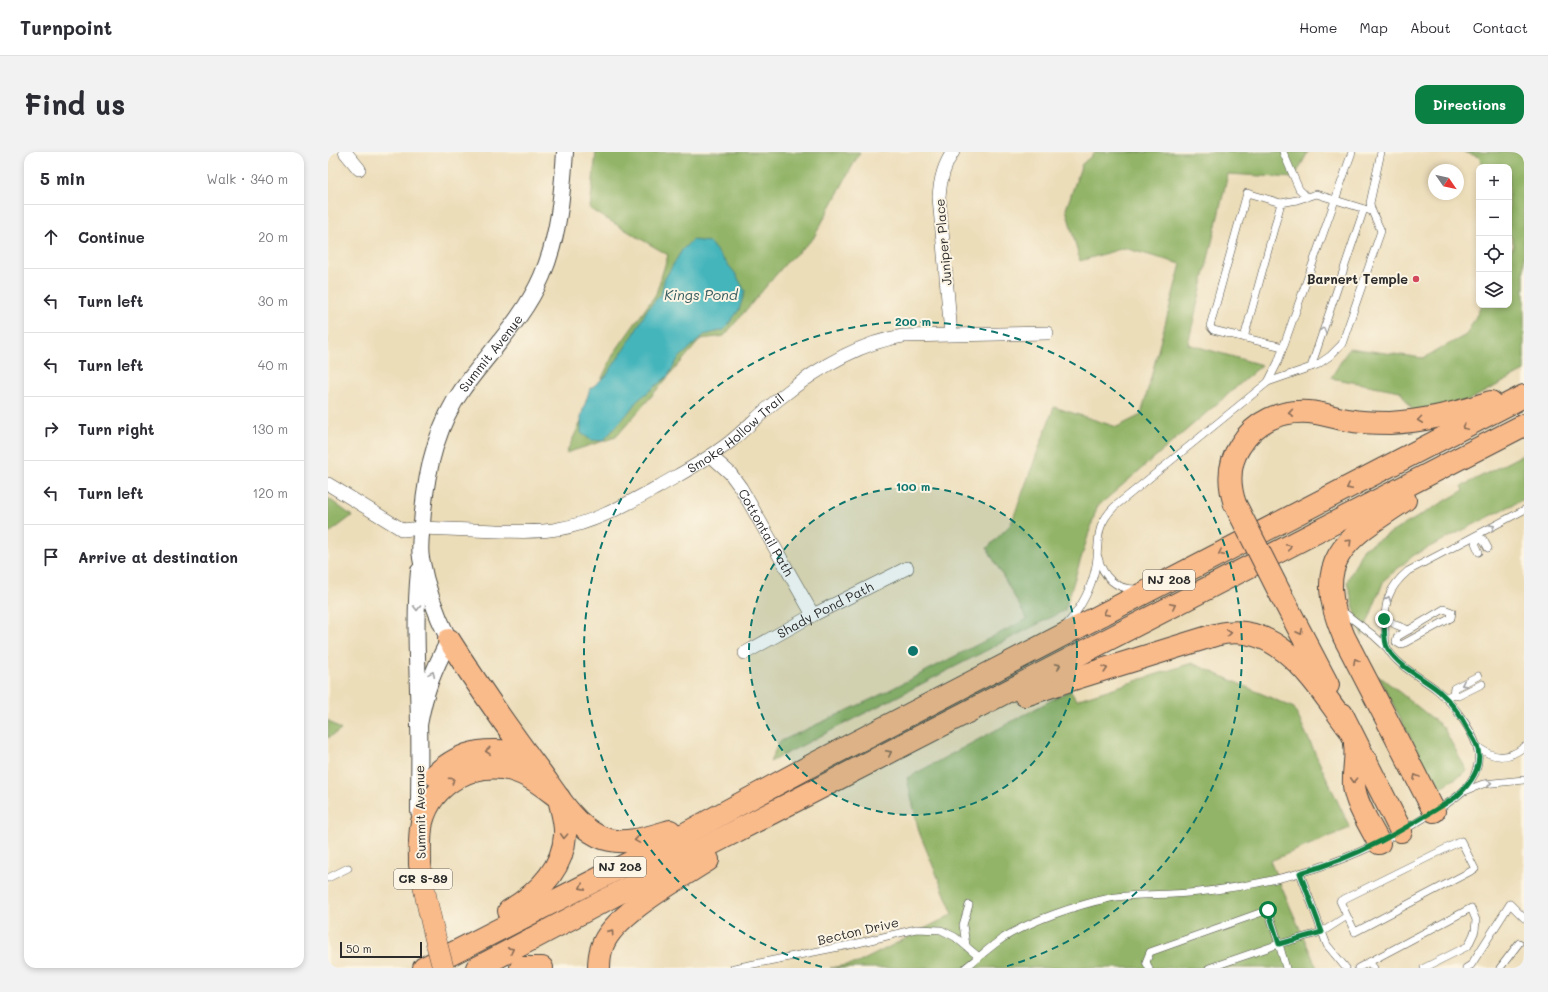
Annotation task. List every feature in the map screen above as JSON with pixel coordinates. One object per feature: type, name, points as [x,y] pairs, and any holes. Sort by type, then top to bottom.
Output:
[{"type":"highway","points":[[1401,831],[1235,504],[1230,485],[1232,462],[1237,451],[1251,431],[1261,423],[1285,413],[1311,412],[1362,422],[1390,423],[1414,421],[1450,414],[1524,390]]},
{"type":"highway","name":"NJ 208","points":[[424,968],[668,843],[814,764],[1524,396]]},
{"type":"highway","name":"NJ 208","points":[[477,968],[712,843],[1524,425]]},
{"type":"highway","points":[[1434,811],[1344,637],[1333,608],[1330,595],[1332,568],[1337,556],[1352,539],[1381,516],[1413,495],[1524,429]]},
{"type":"highway","points":[[936,729],[1017,698],[1076,678],[1222,634],[1247,632],[1264,637],[1288,654],[1309,675],[1351,734],[1356,753],[1354,786],[1359,804],[1379,843]]},
{"type":"highway","points":[[449,640],[559,798],[585,827],[599,836],[619,841],[633,841],[671,831],[814,764]]},
{"type":"highway","points":[[418,812],[426,787],[436,774],[452,762],[467,755],[488,750],[503,750],[527,754]]},
{"type":"highway","points":[[412,968],[515,907],[532,896],[543,885],[553,873],[562,854],[565,834],[559,798],[535,780],[511,770],[494,767],[476,769],[462,774],[446,784],[431,800],[422,822],[420,864]]},
{"type":"highway","points":[[600,968],[602,946],[611,930],[638,906],[709,859],[854,770]]},
{"type":"highway","points":[[520,968],[542,968]]},
{"type":"main road","name":"Summit Avenue","points":[[418,812],[420,864],[424,892],[443,968]]},
{"type":"street","points":[[346,152],[359,169]]},
{"type":"street","name":"Summit Avenue","points":[[418,812],[418,588],[421,528],[426,483],[436,440],[447,414],[461,391],[514,324],[530,300],[544,270],[551,252],[561,208],[565,152]]},
{"type":"street","name":"Juniper Place","points":[[951,334],[939,198],[943,171],[953,152]]},
{"type":"street","name":"Smoke Hollow Trail","points":[[328,484],[403,530],[421,528],[532,532],[557,529],[580,524],[603,516],[695,466],[730,442],[780,398],[803,381],[853,352],[870,344],[903,336],[1047,333]]},
{"type":"street","name":"Cottontail Path","points":[[711,456],[730,473],[741,488],[812,615]]},
{"type":"street","name":"Summit Avenue","points":[[419,725],[423,702],[430,679],[449,640],[436,612],[425,578],[420,555]]},
{"type":"street","name":"Shady Pond Path","points":[[745,653],[812,615],[907,568]]},
{"type":"lane","points":[[1283,152],[1299,189],[1307,197]]},
{"type":"lane","points":[[1268,382],[1278,362],[1352,152]]},
{"type":"lane","points":[[1311,367],[1368,210],[1381,152]]},
{"type":"lane","points":[[1047,643],[1068,623],[1084,600],[1093,576],[1097,553],[1097,540],[1105,516],[1114,507],[1268,382],[1317,365],[1330,356],[1342,344],[1381,231],[1378,222],[1368,210],[1316,194],[1281,203],[1247,193],[1210,326],[1213,330],[1283,347]]},
{"type":"lane","points":[[1244,338],[1281,203]]},
{"type":"lane","points":[[1387,647],[1384,617],[1385,606],[1389,595],[1399,579],[1417,565],[1478,536],[1524,510]]},
{"type":"lane","points":[[1478,536],[1483,539],[1488,548]]},
{"type":"lane","points":[[1478,536],[1475,543],[1479,552]]},
{"type":"lane","points":[[1097,553],[1105,573],[1110,580],[1118,585],[1134,590],[1154,588]]},
{"type":"lane","points":[[1330,595],[1333,601],[1344,613],[1387,647],[1405,668],[1428,683],[1445,698],[1463,720],[1477,746],[1483,751],[1496,757],[1511,755],[1524,747]]},
{"type":"lane","points":[[1387,647],[1396,642],[1397,637],[1444,609],[1455,610],[1451,618],[1401,645],[1396,642]]},
{"type":"lane","points":[[1384,617],[1409,630]]},
{"type":"lane","points":[[1453,694],[1454,688],[1478,676]]},
{"type":"lane","points":[[1445,698],[1453,694],[1458,696],[1482,684]]},
{"type":"lane","points":[[1456,797],[1464,790],[1476,773],[1478,763],[1477,746]]},
{"type":"lane","points":[[965,968],[1004,938],[1048,916],[1108,898],[1129,895],[1217,890],[1269,881],[1300,873],[1344,859],[1379,843],[1465,791],[1483,784],[1524,780]]},
{"type":"lane","points":[[1461,841],[1475,869],[1355,932],[1347,916],[1340,901],[1461,841]]},
{"type":"lane","points":[[328,878],[348,868]]},
{"type":"lane","points":[[1300,873],[1327,945],[1346,968]]},
{"type":"lane","points":[[1466,968],[1471,965],[1510,904],[1524,918]]},
{"type":"lane","points":[[966,945],[963,924],[969,905]]},
{"type":"lane","points":[[1358,968],[1471,908],[1476,920],[1475,932],[1468,946],[1424,968]]},
{"type":"lane","points":[[1148,968],[1146,962],[1150,952],[1268,910],[1286,968]]},
{"type":"lane","points":[[1209,968],[1279,944],[1322,932],[1347,916]]},
{"type":"lane","name":"Becton Drive","points":[[734,968],[854,944],[916,929],[941,930],[955,937],[979,957]]},
{"type":"lane","points":[[1500,968],[1519,943]]},
{"type":"lane","points":[[1369,962],[1374,968]]},
{"type":"green space","points":[[596,152],[860,152],[813,239],[786,263],[724,336],[701,339],[616,437],[566,453],[614,353],[656,294],[668,255],[590,209]]},
{"type":"green space","points":[[1096,152],[1308,152],[1294,178],[1228,174],[1188,344],[1262,365],[1097,507],[1065,610],[770,762],[779,742],[874,698],[1027,619],[987,548],[1011,524],[1054,407],[1117,427],[1141,415],[1181,264],[1124,248],[1080,261],[1066,209],[1082,164]]},
{"type":"green space","points":[[1464,152],[1524,152],[1524,371],[1422,425],[1400,391],[1331,378],[1349,348],[1423,358],[1466,335],[1480,308],[1512,308],[1512,249],[1514,245],[1512,240],[1512,164],[1482,164],[1479,157]]},
{"type":"green space","points":[[1524,454],[1524,499],[1414,555],[1384,580],[1362,636],[1347,582],[1363,549],[1464,490],[1462,486]]},
{"type":"green space","points":[[328,498],[352,516],[328,534]]},
{"type":"green space","points":[[1192,663],[1294,708],[1350,828],[1270,861],[1317,968],[830,968],[858,963],[953,914],[919,832],[907,778],[1070,690],[1076,700]]},
{"type":"green space","points":[[1378,675],[1443,727],[1467,771],[1437,790]]},
{"type":"green space","points":[[328,720],[341,730],[328,738]]},
{"type":"water","name":"Kings Pond","points":[[692,240],[709,242],[735,273],[745,291],[739,310],[724,330],[704,335],[678,359],[668,376],[637,401],[603,441],[591,440],[581,433],[581,416],[590,389],[606,376],[634,334],[647,310],[661,294],[664,280],[682,250]]},
{"type":"place","name":"Barnert Temple","points":[[1416,279]]},
{"type":"route","points":[[1268,910],[1279,944],[1322,932],[1300,873],[1344,859],[1401,831],[1456,797],[1464,790],[1476,773],[1478,763],[1477,746],[1463,720],[1449,701],[1428,683],[1405,668],[1396,659],[1387,647],[1384,619]]}]
